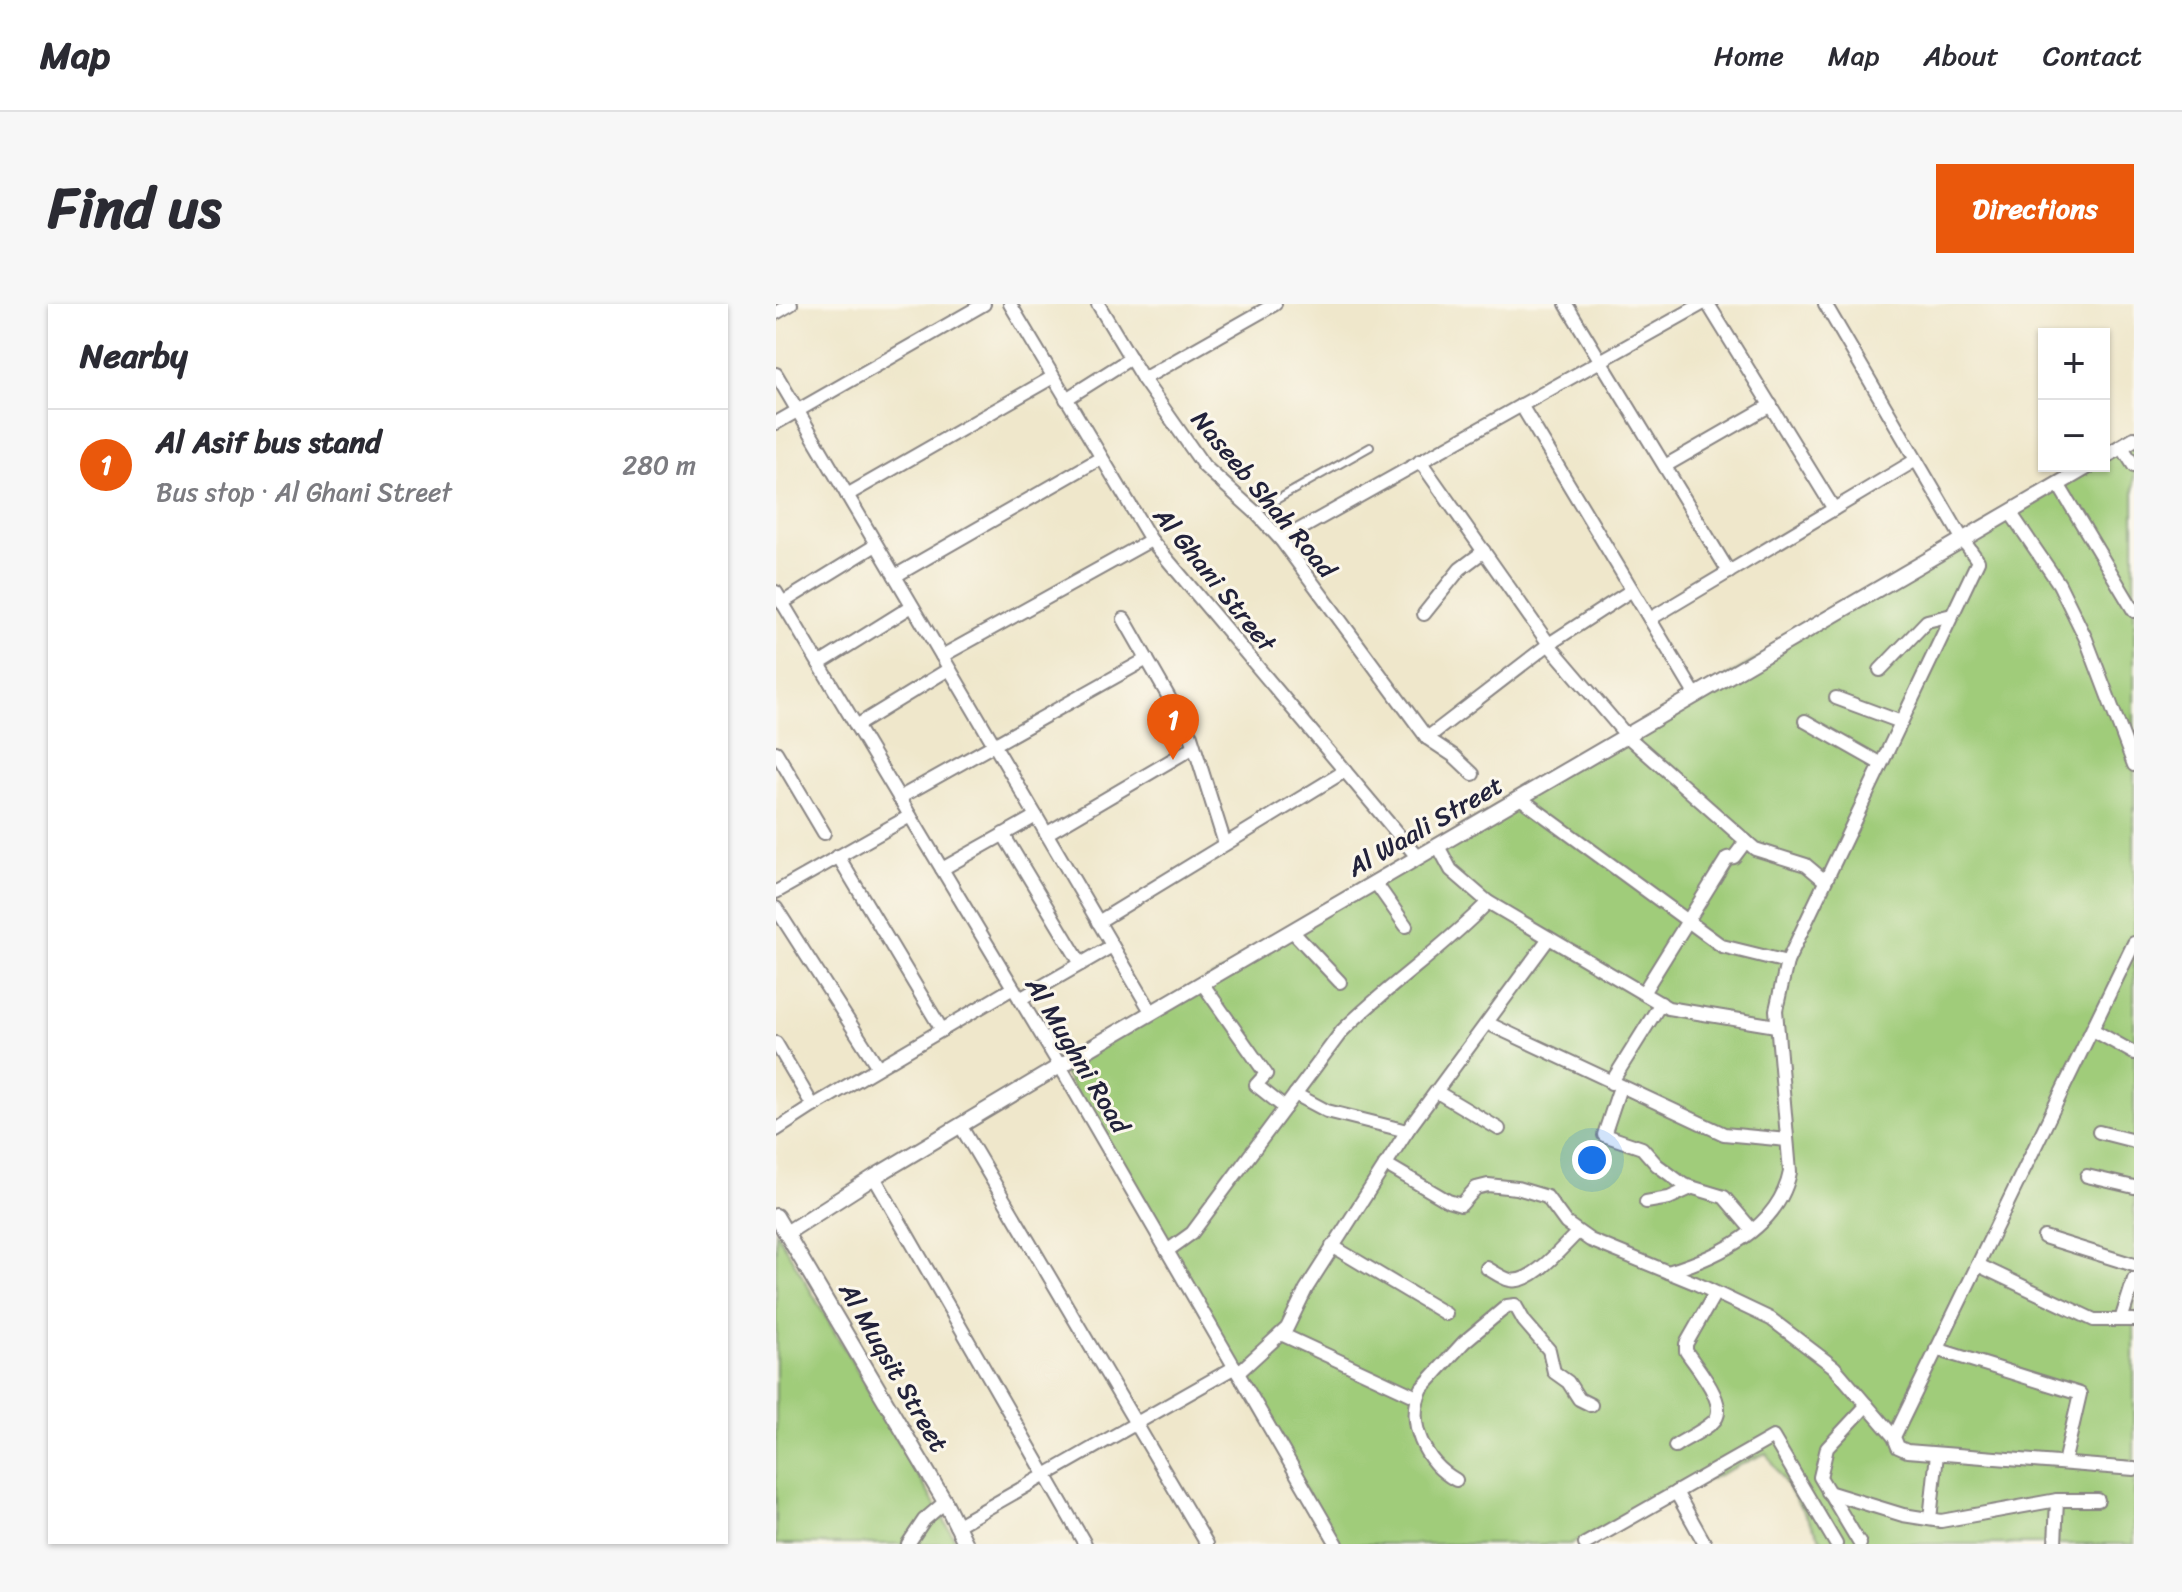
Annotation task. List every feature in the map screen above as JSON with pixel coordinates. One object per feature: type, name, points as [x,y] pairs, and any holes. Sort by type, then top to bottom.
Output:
[{"type":"street","points":[[776,313],[791,304]]},
{"type":"street","points":[[776,423],[984,304]]},
{"type":"street","name":"Al Ghani Street","points":[[1010,304],[1151,540],[1418,858]]},
{"type":"street","name":"Naseeb Shah Road","points":[[1098,304],[1143,379],[1204,466],[1281,540],[1427,738],[1454,756],[1473,774]]},
{"type":"street","points":[[1143,379],[1275,304]]},
{"type":"street","points":[[1566,304],[1729,572]]},
{"type":"street","points":[[1281,540],[1705,304],[1834,509]]},
{"type":"street","points":[[1668,1272],[1739,1243],[1776,1208],[1787,1187],[1790,1172],[1776,1010],[1787,962],[1978,561],[1825,304]]},
{"type":"street","points":[[1066,399],[1131,358]]},
{"type":"street","points":[[776,374],[1152,1013]]},
{"type":"street","points":[[847,495],[1053,377]]},
{"type":"street","points":[[1521,405],[1696,696]]},
{"type":"street","points":[[1665,466],[1771,405]]},
{"type":"street","points":[[2110,454],[2128,443],[2134,466]]},
{"type":"street","points":[[895,576],[1101,458]]},
{"type":"street","points":[[1650,619],[1916,460]]},
{"type":"street","points":[[1420,461],[1549,644],[1627,736],[1755,849],[1806,865],[1825,881]]},
{"type":"street","name":"Al Waali Street","points":[[780,1223],[874,1177],[2079,472]]},
{"type":"street","points":[[2058,484],[2132,603]]},
{"type":"street","points":[[2010,512],[2059,584],[2086,639],[2134,765]]},
{"type":"street","points":[[942,656],[1151,540]]},
{"type":"street","points":[[779,597],[876,545]]},
{"type":"street","points":[[1424,614],[1460,569],[1484,551]]},
{"type":"street","points":[[1427,738],[1549,644],[1632,590]]},
{"type":"street","name":"Al Mughni Road","points":[[779,597],[1060,1066],[1337,1544]]},
{"type":"street","points":[[819,664],[912,606]]},
{"type":"street","points":[[1880,670],[1927,621],[1952,615]]},
{"type":"street","points":[[1124,619],[1191,736],[1225,844]]},
{"type":"street","points":[[899,798],[1147,659]]},
{"type":"street","points":[[856,726],[949,669]]},
{"type":"street","points":[[1836,698],[1901,722]]},
{"type":"street","points":[[1805,721],[1881,764]]},
{"type":"street","points":[[1046,834],[1194,747]]},
{"type":"street","points":[[776,752],[824,833]]},
{"type":"street","points":[[1098,922],[1345,771]]},
{"type":"street","points":[[1520,798],[1722,946],[1787,962]]},
{"type":"street","points":[[776,892],[910,816]]},
{"type":"street","points":[[942,869],[1036,816]]},
{"type":"street","points":[[1003,834],[1081,964]]},
{"type":"street","points":[[1643,993],[1727,858],[1734,857],[1746,841]]},
{"type":"street","points":[[1438,846],[1451,870],[1488,902],[1668,1008],[1776,1026]]},
{"type":"street","points":[[838,856],[942,1030]]},
{"type":"street","points":[[1375,882],[1406,926]]},
{"type":"street","points":[[1167,1251],[1192,1233],[1342,1031],[1488,902]]},
{"type":"street","points":[[776,908],[878,1067]]},
{"type":"street","points":[[1292,931],[1340,982]]},
{"type":"street","points":[[956,1526],[1136,1422],[1236,1370],[1281,1334],[1332,1246],[1407,1131],[1549,938]]},
{"type":"street","points":[[1894,1437],[2134,943]]},
{"type":"street","points":[[776,1130],[942,1030],[1081,964],[1112,946]]},
{"type":"street","points":[[1202,983],[1266,1074],[1256,1085],[1285,1108]]},
{"type":"street","points":[[1661,1003],[1616,1085],[1604,1135],[1642,1148],[1657,1165],[1691,1188],[1724,1197],[1752,1230]]},
{"type":"street","points":[[1487,1023],[1724,1134],[1787,1140]]},
{"type":"street","points":[[2093,1030],[2134,1053]]},
{"type":"street","points":[[776,1043],[813,1106]]},
{"type":"street","points":[[1437,1092],[1499,1129]]},
{"type":"street","points":[[1295,1094],[1327,1111],[1407,1131]]},
{"type":"street","points":[[960,1125],[1207,1544]]},
{"type":"street","points":[[2099,1132],[2134,1141]]},
{"type":"street","points":[[1385,1164],[1448,1201],[1461,1205],[1476,1188],[1488,1185],[1517,1188],[1547,1197],[1566,1223],[1590,1240],[1771,1319],[1834,1367],[1894,1437],[1898,1447],[1907,1451],[2134,1469]]},
{"type":"street","points":[[2087,1176],[2134,1187]]},
{"type":"street","points":[[874,1177],[1085,1544]]},
{"type":"street","points":[[1646,1202],[1669,1198],[1691,1188]]},
{"type":"street","name":"Al Muqsit Street","points":[[780,1223],[945,1502],[966,1544]]},
{"type":"street","points":[[1487,1268],[1508,1279],[1521,1281],[1578,1232]]},
{"type":"street","points":[[2044,1237],[2134,1265]]},
{"type":"street","points":[[1332,1246],[1446,1314]]},
{"type":"street","points":[[1978,1265],[2094,1320],[2128,1320],[2134,1279]]},
{"type":"street","points":[[1675,1446],[1713,1422],[1718,1415],[1718,1401],[1686,1351],[1686,1344],[1715,1293]]},
{"type":"street","points":[[1456,1480],[1434,1464],[1425,1450],[1416,1421],[1417,1397],[1464,1342],[1511,1305],[1518,1307],[1524,1321],[1549,1350],[1554,1372],[1568,1382],[1579,1399],[1591,1405]]},
{"type":"street","points":[[1281,1334],[1417,1397]]},
{"type":"street","points":[[1936,1349],[2080,1394],[2064,1463]]},
{"type":"street","points":[[1860,1544],[1820,1477],[1827,1448],[1867,1405]]},
{"type":"street","points":[[1585,1544],[1606,1539],[1676,1492],[1773,1437],[1836,1544]]},
{"type":"street","points":[[1930,1519],[1937,1454]]},
{"type":"street","points":[[1676,1492],[1705,1544]]},
{"type":"street","points":[[1828,1492],[1903,1515],[1930,1519],[1957,1518],[2057,1500],[2098,1500]]},
{"type":"street","points":[[2055,1544],[2057,1500]]},
{"type":"street","points":[[908,1544],[924,1520],[945,1502]]},
{"type":"lane","points":[[1255,512],[1370,447]]},
{"type":"green space","points":[[2134,439],[2134,1544],[1824,1544],[1766,1453],[1570,1544],[1336,1544],[1060,1066],[2078,472],[2110,472],[2110,453]]},
{"type":"green space","points":[[776,1231],[958,1544],[776,1544]]},
{"type":"place","name":"Al Asif bus stand","points":[[1173,760]]}]
